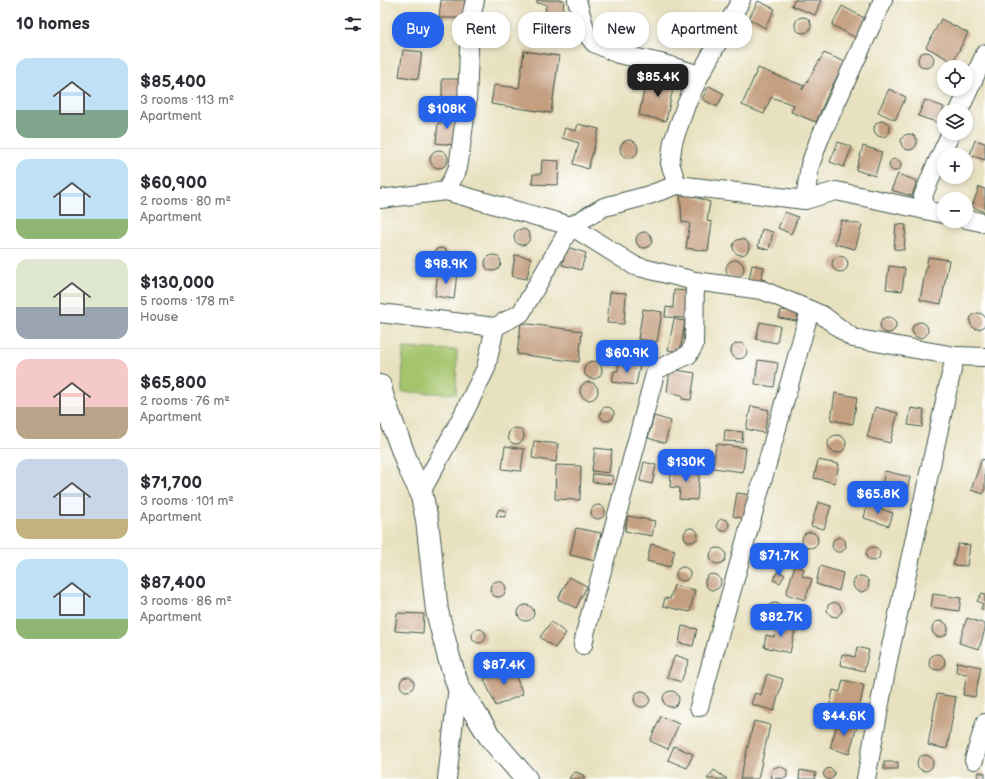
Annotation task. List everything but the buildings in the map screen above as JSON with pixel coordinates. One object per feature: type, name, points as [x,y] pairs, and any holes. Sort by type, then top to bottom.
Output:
[{"type":"street","points":[[446,191],[458,168],[467,103],[470,22],[475,0]]},
{"type":"street","points":[[577,0],[586,33],[594,43],[618,54],[661,63],[700,75]]},
{"type":"street","points":[[677,185],[670,164],[673,142],[686,105],[700,75],[741,0]]},
{"type":"street","points":[[805,200],[810,165],[819,140],[883,0]]},
{"type":"street","points":[[962,104],[985,54]]},
{"type":"street","points":[[926,210],[923,196],[948,140]]},
{"type":"street","points":[[380,312],[495,327],[521,314],[571,226],[604,208],[677,185],[805,200],[836,191],[937,212]]},
{"type":"street","points":[[380,199],[446,191],[571,226],[635,266],[695,281],[762,290],[822,315],[853,338],[955,356],[985,357]]},
{"type":"street","points":[[973,220],[985,223]]},
{"type":"street","points":[[583,645],[656,370],[688,355],[694,345],[695,281]]},
{"type":"street","points":[[699,707],[810,310]]},
{"type":"street","points":[[421,492],[486,368],[495,327]]},
{"type":"street","points":[[866,779],[888,660],[955,356]]},
{"type":"street","points":[[380,386],[408,468],[421,492],[427,520],[437,611],[448,658],[458,686],[490,737],[526,779]]},
{"type":"street","points":[[447,779],[458,686]]},
{"type":"street","points":[[974,760],[985,723]]},
{"type":"green space","points":[[403,348],[457,350],[456,394],[402,392]]}]
